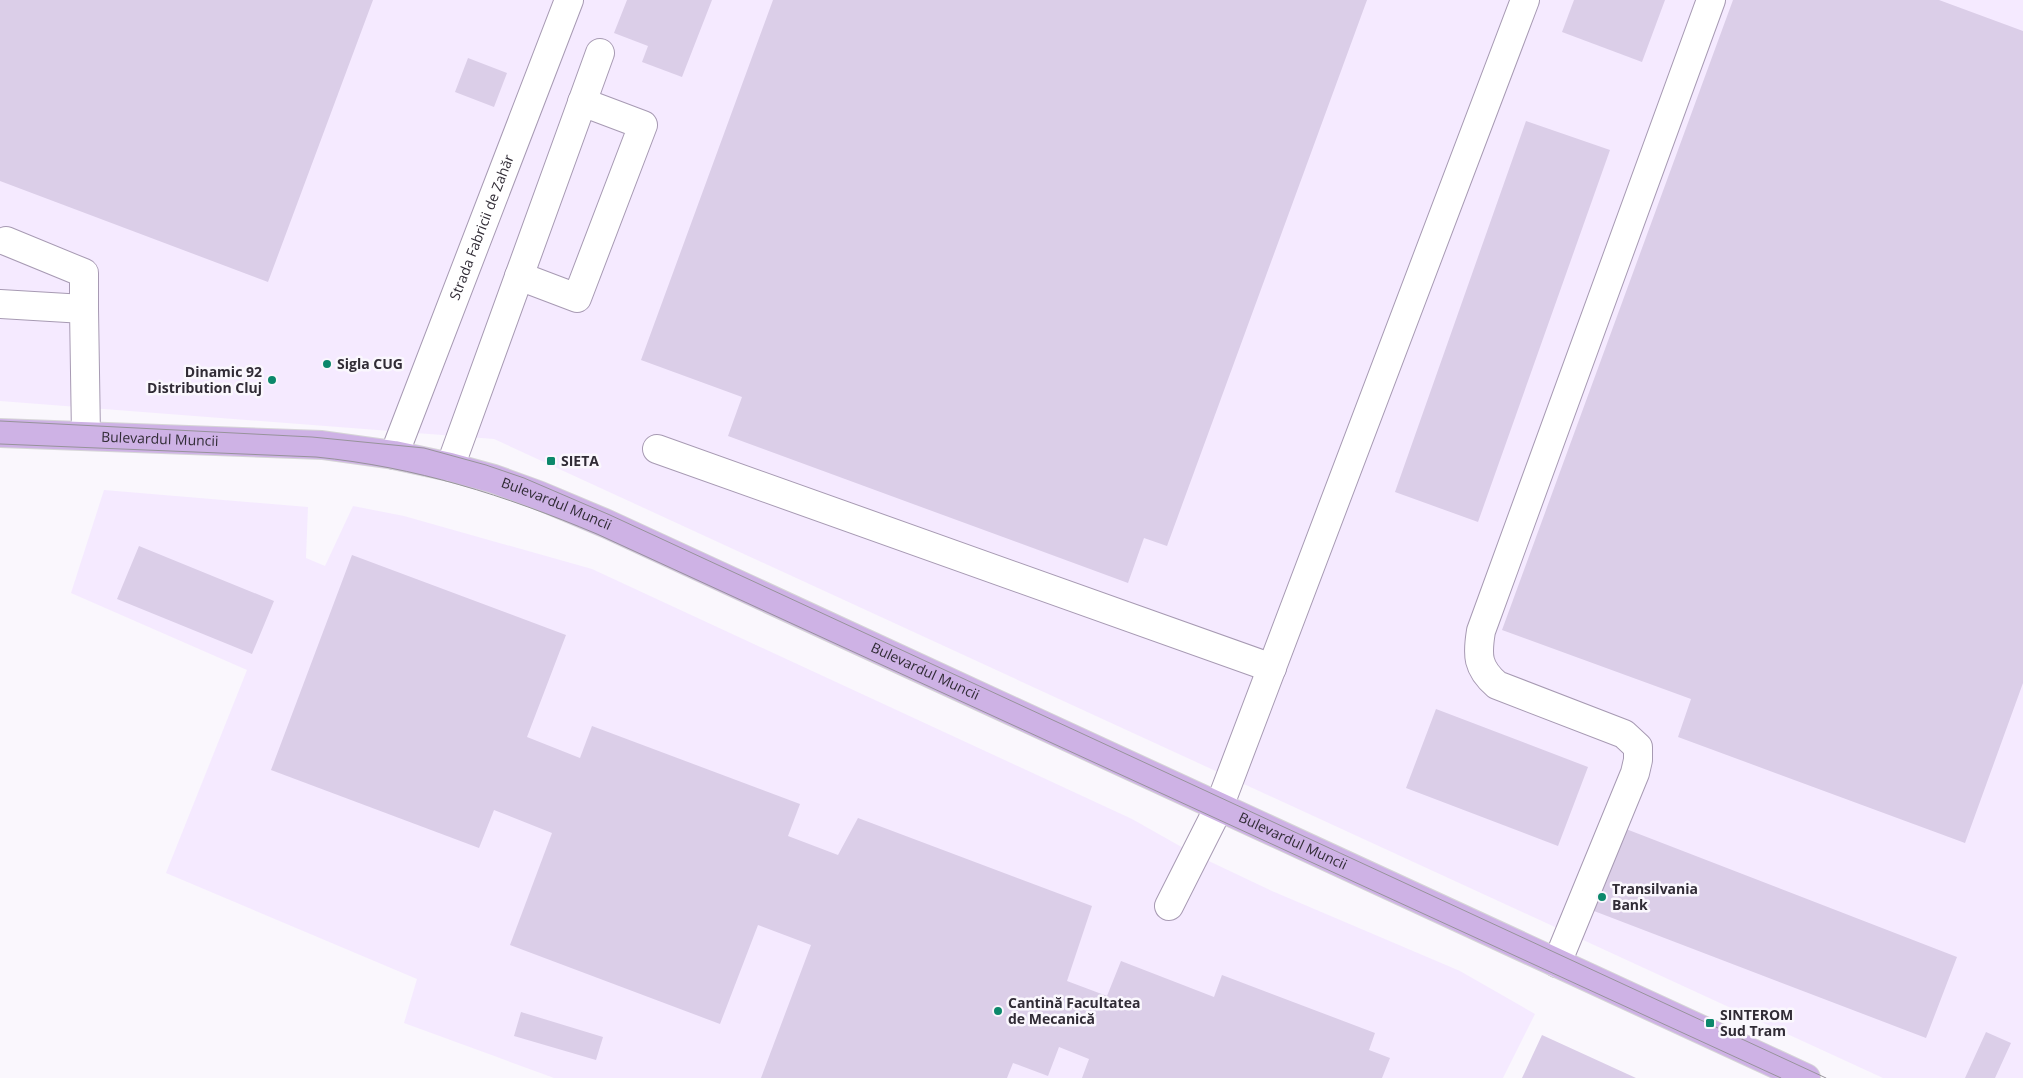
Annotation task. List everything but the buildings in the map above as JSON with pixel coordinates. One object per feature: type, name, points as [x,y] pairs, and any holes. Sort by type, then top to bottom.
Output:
[{"type":"main road","name":"Bulevardul Muncii","points":[[0,433],[322,445],[394,455],[494,479],[607,524],[1806,1078]]},
{"type":"lane","name":"Strada Fabricii de Zahăr","points":[[394,455],[569,0]]},
{"type":"lane","points":[[1169,906],[1219,807],[1525,0]]},
{"type":"lane","points":[[1557,963],[1634,773],[1638,760],[1638,747],[1624,734],[1497,685],[1486,676],[1479,661],[1480,630],[1711,0]]},
{"type":"lane","points":[[450,467],[600,52]]},
{"type":"lane","points":[[519,276],[577,298],[643,125],[582,102]]},
{"type":"lane","points":[[6,242],[84,273],[86,436]]},
{"type":"lane","points":[[0,304],[84,309]]},
{"type":"lane","points":[[656,449],[1272,668]]},
{"type":"shaded area","points":[[0,0],[2023,0],[2023,1078],[1883,1078],[494,439],[0,401]]},
{"type":"shaded area","points":[[104,490],[308,507],[306,558],[325,566],[353,506],[404,516],[592,569],[1132,819],[1194,854],[1272,891],[1460,971],[1535,1014],[1503,1078],[554,1078],[404,1023],[417,979],[166,873],[247,670],[71,593]]},
{"type":"tram line","points":[[0,421],[312,437],[424,448],[486,465],[524,478],[610,515],[1826,1078]]},
{"type":"tram line","points":[[0,444],[316,457],[424,475],[528,507],[597,534],[1781,1078]]},
{"type":"place","name":"Sigla CUG","points":[[327,364]]},
{"type":"place","name":"Dinamic 92 Distribution Cluj","points":[[272,380]]},
{"type":"place","name":"SIETA","points":[[551,461]]},
{"type":"place","name":"Transilvania Bank","points":[[1602,897]]},
{"type":"place","name":"Cantină Facultatea de Mecanică","points":[[998,1011]]},
{"type":"place","name":"SINTEROM Sud Tram","points":[[1710,1023]]}]
